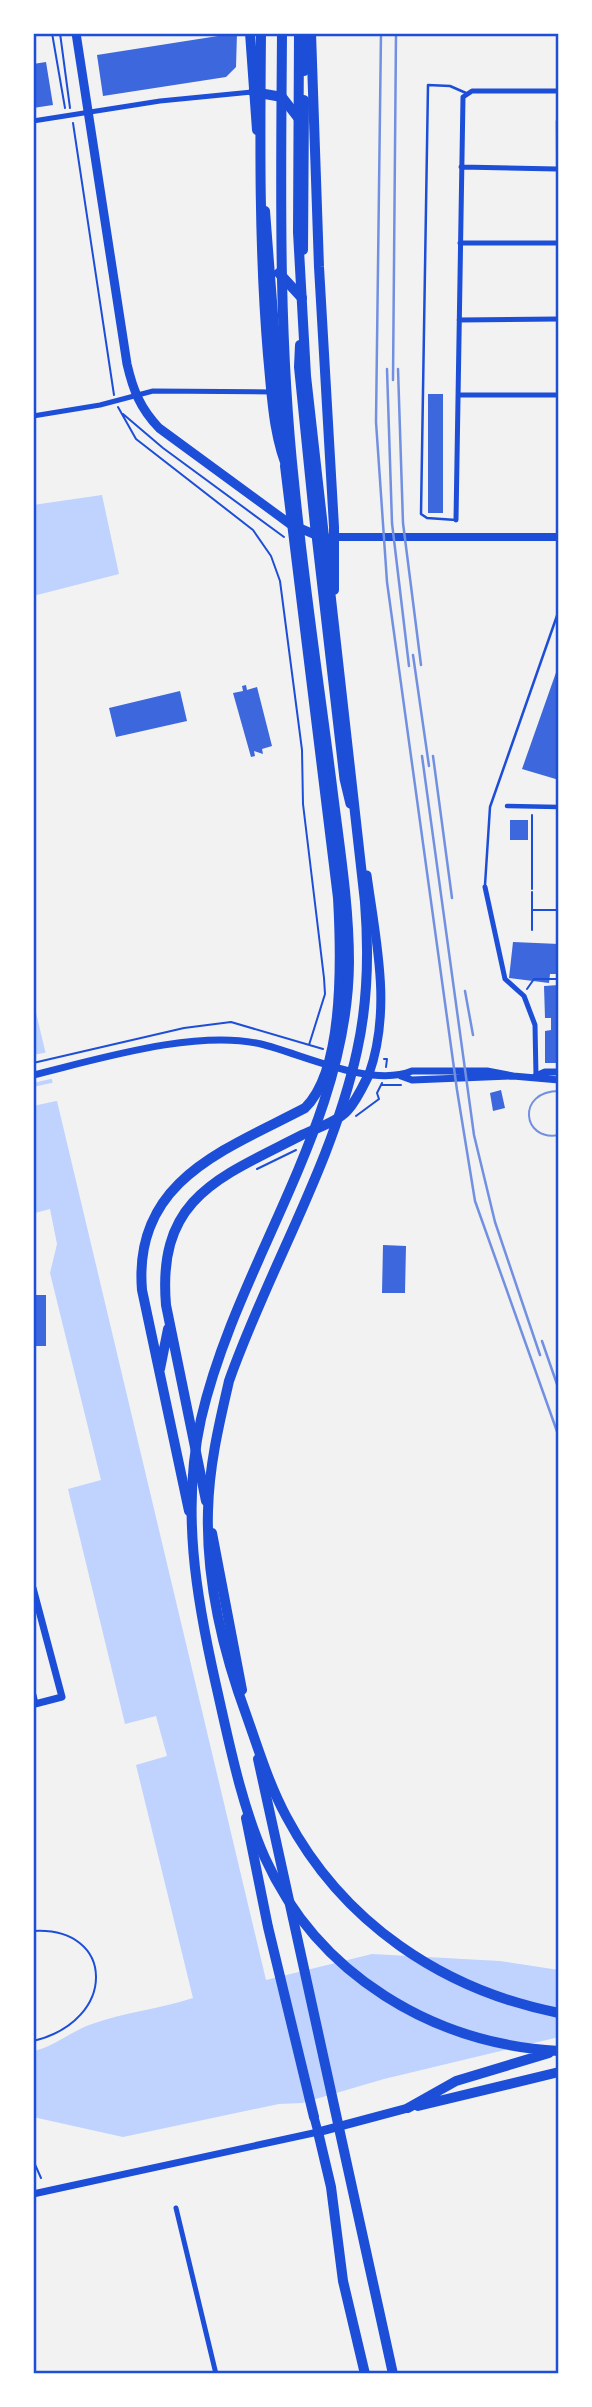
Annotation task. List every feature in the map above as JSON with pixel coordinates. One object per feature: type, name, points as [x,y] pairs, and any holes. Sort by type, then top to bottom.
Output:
[{"type":"highway","points":[[250,33],[252,92],[271,265],[290,524],[338,898],[341,963],[337,1011],[327,1064],[313,1100],[305,1108],[198,1164],[176,1184],[160,1207],[145,1244],[141,1279],[189,1513],[192,1566],[268,1927],[314,2117]]},
{"type":"highway","points":[[261,33],[261,233],[264,307],[274,419],[280,453],[294,485]]},
{"type":"highway","points":[[282,33],[281,289],[294,485],[345,886],[349,934],[348,990],[335,1060],[316,1125],[230,1330],[206,1401],[193,1466],[191,1503],[197,1593],[225,1722],[252,1826],[276,1879],[316,1937],[351,1973],[380,1996],[416,2016],[452,2031],[496,2044],[559,2051]]},
{"type":"highway","points":[[299,33],[300,294],[312,440],[365,902],[367,988],[357,1051],[344,1097],[229,1381],[218,1429],[209,1492],[209,1544],[218,1612],[233,1682],[258,1753],[286,1815],[318,1866],[351,1905],[400,1947],[455,1980],[508,2001],[559,2012]]},
{"type":"highway","points":[[305,33],[299,367],[316,535]]},
{"type":"highway","points":[[311,33],[318,267],[336,570],[331,614]]},
{"type":"highway","points":[[252,92],[282,97],[298,117],[304,131]]},
{"type":"highway","points":[[271,265],[302,298]]},
{"type":"highway","points":[[369,1074],[346,1113],[268,1153],[194,1198],[181,1215],[166,1258],[165,1288],[229,1633],[292,1922],[341,2127],[393,2374]]},
{"type":"highway","points":[[159,1373],[170,1322]]},
{"type":"highway","points":[[408,2108],[456,2081],[559,2051]]},
{"type":"highway","points":[[408,2108],[559,2072]]},
{"type":"highway","points":[[318,2132],[331,2187],[343,2281],[365,2374]]},
{"type":"main road","points":[[76,33],[127,364],[135,395],[145,413],[159,428],[290,524],[316,535],[386,539],[559,537]]},
{"type":"main road","points":[[316,535],[344,779],[366,867],[377,946],[381,1025],[369,1074]]},
{"type":"main road","points":[[314,2117],[318,2132],[408,2108]]},
{"type":"street","points":[[456,520],[461,102],[466,93],[559,91]]},
{"type":"street","points":[[33,121],[252,92]]},
{"type":"street","points":[[461,167],[556,169]]},
{"type":"street","points":[[460,243],[558,243]]},
{"type":"street","points":[[459,320],[558,319]]},
{"type":"street","points":[[33,416],[100,405],[153,391],[279,392]]},
{"type":"street","points":[[458,396],[559,395]]},
{"type":"street","points":[[507,806],[558,805]]},
{"type":"street","points":[[485,887],[505,979],[524,996],[535,1025],[536,1076]]},
{"type":"street","points":[[33,1075],[214,1038],[260,1044],[369,1074],[401,1076],[412,1080],[536,1076],[545,1072],[559,1072]]},
{"type":"street","points":[[401,1076],[412,1072],[487,1071],[513,1076]]},
{"type":"street","points":[[536,1076],[545,1080],[559,1080]]},
{"type":"street","points":[[33,1588],[62,1698],[35,1704],[33,1695]]},
{"type":"street","points":[[33,2194],[318,2132]]},
{"type":"street","points":[[176,2208],[216,2374]]},
{"type":"lane","points":[[456,520],[424,518],[421,514],[428,85],[450,86],[466,93]]},
{"type":"lane","points":[[557,121],[558,319]]},
{"type":"lane","points":[[485,887],[490,807],[559,610]]},
{"type":"path","points":[[52,33],[65,109]]},
{"type":"path","points":[[60,33],[114,394]]},
{"type":"path","points":[[119,409],[136,439],[154,456],[253,530],[268,550],[280,581],[302,750],[303,804],[324,978],[325,994],[309,1045],[321,1049]]},
{"type":"path","points":[[123,414],[163,448],[278,531],[286,544]]},
{"type":"path","points":[[531,807],[532,930]]},
{"type":"path","points":[[531,910],[559,909]]},
{"type":"path","points":[[524,996],[534,979],[559,979]]},
{"type":"path","points":[[33,1063],[54,1058]]},
{"type":"path","points":[[379,1099],[377,1093],[381,1085],[403,1085],[412,1080]]},
{"type":"path","points":[[33,1931],[59,1932],[82,1944],[92,1961],[96,1985],[93,2000],[74,2024],[33,2041]]},
{"type":"path","points":[[33,2160],[41,2178]]},
{"type":"water","points":[[102,495],[119,574],[33,596],[33,505]]},
{"type":"water","points":[[33,1000],[266,1980],[372,1954],[500,1961],[559,1970],[559,2037],[384,2079],[302,2103],[279,2104],[123,2137],[33,2117],[33,2051],[104,2020],[193,1998],[136,1765],[167,1756],[156,1716],[125,1724],[68,1489],[101,1480],[50,1273],[57,1244],[50,1209],[35,1213],[33,1207]]},
{"type":"pier","points":[[49,1052],[55,1078],[33,1083],[33,1055]]},
{"type":"pier","points":[[56,1082],[61,1100],[33,1106],[33,1087]]},
{"type":"building","points":[[237,33],[236,67],[226,77],[103,96],[97,55]]},
{"type":"building","points":[[46,62],[53,105],[33,108],[33,64]]},
{"type":"building","points":[[428,394],[443,394],[443,513],[428,513]]},
{"type":"building","points":[[559,664],[559,780],[522,769]]},
{"type":"building","points":[[246,685],[247,690],[257,687],[272,746],[262,749],[263,754],[254,751],[255,756],[251,757],[233,693],[243,691],[242,686]]},
{"type":"building","points":[[180,691],[187,721],[116,737],[109,708]]},
{"type":"building","points":[[510,820],[528,820],[528,840],[510,840]]},
{"type":"building","points":[[513,942],[559,944],[559,974],[550,974],[549,983],[509,978]]},
{"type":"building","points":[[559,985],[559,1063],[545,1063],[545,1031],[551,1030],[551,1018],[545,1018],[544,986]]},
{"type":"building","points":[[501,1090],[505,1108],[493,1111],[490,1093]]},
{"type":"building","points":[[383,1245],[406,1246],[405,1293],[382,1293]]},
{"type":"building","points":[[33,1295],[46,1295],[46,1346],[33,1346]]},
{"type":"tram line","points":[[559,1091],[545,1093],[536,1099],[530,1107],[529,1116],[537,1131],[547,1135],[559,1135]]},
{"type":"railway","points":[[381,33],[376,422],[387,582],[457,1090],[475,1201],[559,1437]]},
{"type":"railway","points":[[393,380],[396,33]]},
{"type":"railway","points":[[387,369],[392,523],[409,666]]},
{"type":"railway","points":[[398,369],[403,523],[421,665]]},
{"type":"railway","points":[[413,655],[429,766]]},
{"type":"railway","points":[[422,756],[474,1135],[495,1222],[540,1355]]},
{"type":"railway","points":[[433,756],[452,898]]},
{"type":"railway","points":[[465,991],[473,1035]]},
{"type":"railway","points":[[542,1341],[559,1390]]}]
